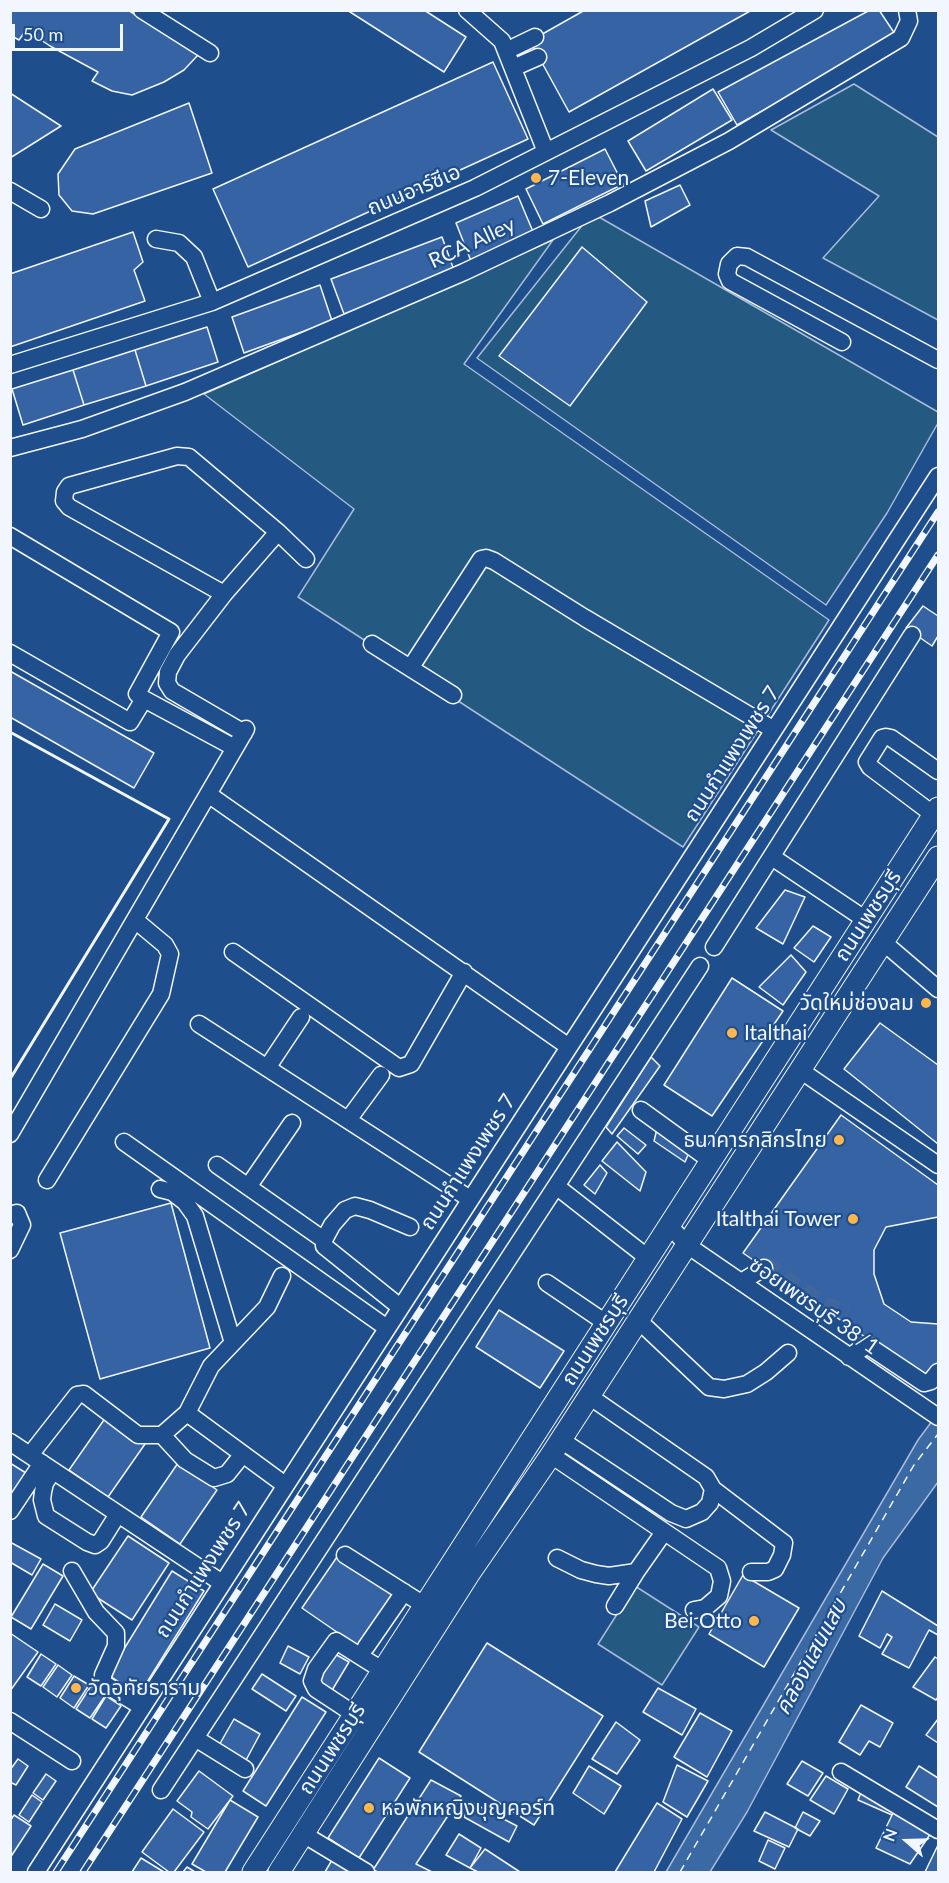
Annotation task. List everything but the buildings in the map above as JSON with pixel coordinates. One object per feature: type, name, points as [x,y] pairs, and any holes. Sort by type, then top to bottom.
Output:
[{"type":"main road","name":"ถนนเพชรบุรี","points":[[253,1872],[936,812]]},
{"type":"main road","name":"ถนนเพชรบุรี","points":[[279,1872],[470,1574],[556,1448],[939,857]]},
{"type":"main road","points":[[870,913],[896,922]]},
{"type":"main road","points":[[357,1708],[381,1713]]},
{"type":"street","points":[[142,10],[210,53]]},
{"type":"street","points":[[467,10],[502,41],[546,152]]},
{"type":"street","name":"RCA Alley","points":[[10,448],[82,429],[185,392],[464,272],[610,203],[729,141],[901,38],[909,21],[907,10]]},
{"type":"street","name":"ถนนอาร์ซีเอ","points":[[10,365],[212,302],[475,188],[751,48],[805,13]]},
{"type":"street","points":[[506,51],[535,37]]},
{"type":"street","points":[[513,68],[538,57]]},
{"type":"street","points":[[10,191],[41,209]]},
{"type":"street","points":[[156,239],[179,243],[194,257],[212,302]]},
{"type":"street","points":[[842,342],[730,281],[727,274],[729,264],[737,256],[747,257],[939,360]]},
{"type":"street","points":[[224,594],[69,507],[64,501],[65,492],[69,486],[177,456],[189,456],[306,559]]},
{"type":"street","name":"ถนนกำแพงเพชร 7","points":[[36,1872],[939,476]]},
{"type":"street","points":[[10,1134],[245,731],[172,691],[167,683],[168,672],[177,656],[224,594],[278,532]]},
{"type":"street","points":[[10,536],[171,632],[137,694],[235,748]]},
{"type":"street","points":[[411,667],[480,559],[486,558],[774,730]]},
{"type":"street","points":[[714,947],[912,635]]},
{"type":"street","points":[[372,644],[453,695]]},
{"type":"street","points":[[10,653],[130,722],[144,699]]},
{"type":"street","points":[[936,812],[870,767],[867,762],[882,738],[886,737],[891,738],[939,771]]},
{"type":"street","points":[[208,794],[569,1047]]},
{"type":"street","points":[[772,857],[870,913]]},
{"type":"street","points":[[47,1180],[161,994],[170,954],[165,945],[135,920]]},
{"type":"street","points":[[883,942],[939,989]]},
{"type":"street","points":[[233,952],[399,1068],[411,1064],[464,972]]},
{"type":"street","points":[[161,1790],[700,966]]},
{"type":"street","points":[[267,1068],[301,1017]]},
{"type":"street","points":[[199,1024],[470,1199]]},
{"type":"street","points":[[800,1070],[939,1165]]},
{"type":"street","points":[[348,1120],[381,1075]]},
{"type":"street","points":[[641,1110],[710,1160]]},
{"type":"street","points":[[248,1187],[292,1123]]},
{"type":"street","points":[[124,1142],[387,1328]]},
{"type":"street","points":[[217,1165],[324,1240]]},
{"type":"street","points":[[556,1186],[648,1258]]},
{"type":"street","points":[[160,1189],[172,1192],[185,1202],[195,1216],[233,1342]]},
{"type":"street","points":[[400,1307],[324,1246],[324,1240],[332,1225],[345,1210],[355,1206],[410,1227]]},
{"type":"street","points":[[10,1215],[17,1213],[22,1225],[10,1251]]},
{"type":"street","name":"ซอยเพชรบุรี 38/1","points":[[669,1225],[687,1245],[939,1417]]},
{"type":"street","points":[[741,1282],[764,1269]]},
{"type":"street","points":[[162,1436],[187,1413],[212,1366],[267,1307],[282,1276]]},
{"type":"street","points":[[547,1283],[606,1323]]},
{"type":"street","points":[[638,1320],[709,1387],[724,1389],[747,1384],[766,1372],[788,1353]]},
{"type":"street","points":[[849,1357],[867,1345],[924,1383],[931,1381],[939,1372]]},
{"type":"street","points":[[10,1511],[42,1463],[77,1395],[84,1394],[138,1435],[162,1436],[185,1460],[214,1478],[227,1474],[243,1454]]},
{"type":"street","points":[[589,1396],[706,1477],[713,1489],[784,1543],[782,1556],[775,1569],[768,1572],[751,1572]]},
{"type":"street","points":[[187,1413],[285,1485]]},
{"type":"street","points":[[10,1442],[222,1583]]},
{"type":"street","points":[[556,1448],[671,1513],[686,1519],[702,1512],[710,1503],[713,1489]]},
{"type":"street","points":[[556,1448],[664,1532],[718,1568],[722,1581],[719,1596],[705,1608],[694,1610]]},
{"type":"street","points":[[42,1463],[45,1483],[42,1500],[46,1516],[94,1545],[101,1541],[118,1514]]},
{"type":"street","points":[[615,1606],[664,1532]]},
{"type":"street","points":[[345,1555],[424,1605]]},
{"type":"street","points":[[557,1558],[581,1570],[596,1574],[609,1576],[636,1572]]},
{"type":"street","points":[[72,1571],[96,1612],[116,1633],[116,1646],[103,1675],[103,1683],[142,1707]]},
{"type":"street","points":[[366,1647],[404,1592]]},
{"type":"street","points":[[357,1708],[316,1689],[312,1681],[316,1669],[336,1641],[382,1670]]},
{"type":"street","points":[[10,1721],[72,1761]]},
{"type":"street","points":[[195,1738],[245,1769]]},
{"type":"street","points":[[841,1772],[939,1830]]},
{"type":"street","points":[[303,1834],[366,1872]]},
{"type":"shaded area","points":[[854,84],[938,137],[938,320],[823,258],[879,196],[771,130]]},
{"type":"shaded area","points":[[592,213],[938,412],[938,423],[887,513],[826,605],[477,358]]},
{"type":"shaded area","points":[[553,240],[464,364],[829,620],[683,847],[298,597],[354,509],[204,394]]},
{"type":"shaded area","points":[[635,1586],[699,1627],[662,1685],[598,1644]]},
{"type":"water","name":"คลองแสนแสบ","points":[[938,1413],[938,1482],[883,1558],[747,1812],[710,1872],[666,1872],[918,1440]]},
{"type":"ferry route","points":[[680,1872],[914,1465],[938,1434]]},
{"type":"tunnel","points":[[764,1268],[769,1266],[825,1305],[848,1311]]},
{"type":"railway","points":[[56,1872],[938,512]]},
{"type":"railway","points":[[83,1872],[938,555]]},
{"type":"wall","points":[[10,732],[169,819],[10,1079]]},
{"type":"place","name":"7-Eleven","points":[[536,178]]},
{"type":"place","name":"วัดใหม่ช่องลม","points":[[926,1003]]},
{"type":"place","name":"Italthai","points":[[732,1033]]},
{"type":"place","name":"ธนาคารกสิกรไทย","points":[[839,1140]]},
{"type":"place","name":"Italthai Tower","points":[[853,1219]]},
{"type":"place","name":"Bei Otto","points":[[754,1621]]},
{"type":"place","name":"วัดอุทัยธาราม","points":[[76,1688]]},
{"type":"place","name":"หอพักหญิงบุญคอร์ท","points":[[369,1808]]}]
